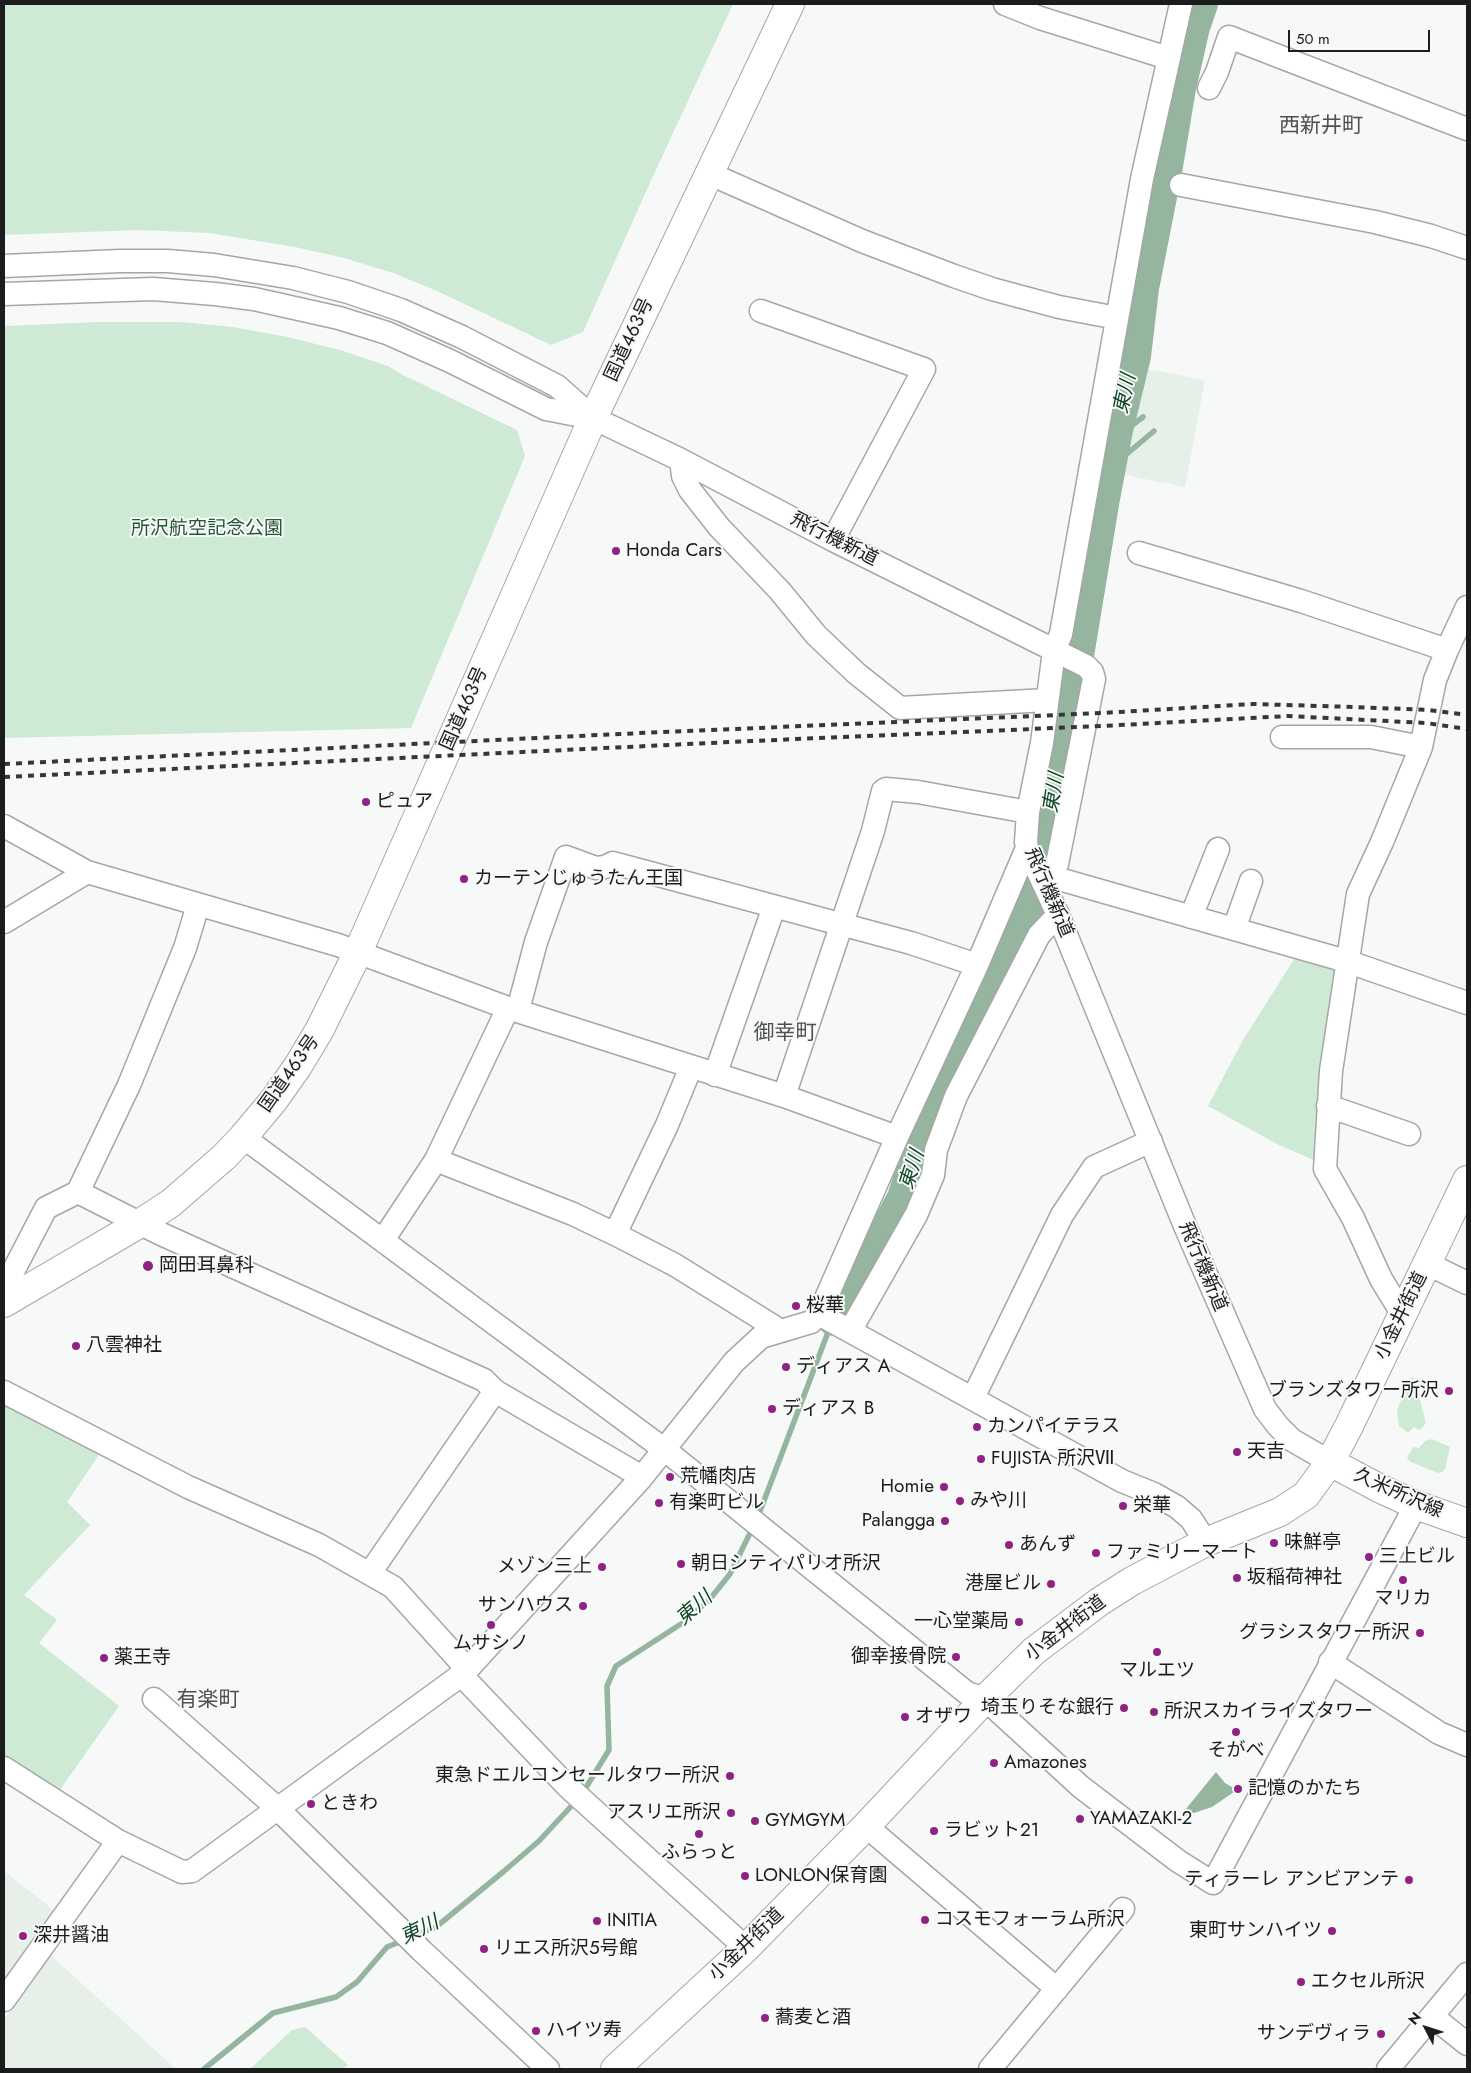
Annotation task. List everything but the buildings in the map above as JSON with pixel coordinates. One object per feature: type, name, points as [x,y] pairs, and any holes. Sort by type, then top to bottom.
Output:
[{"type":"main road","name":"国道463号","points":[[8,1301],[139,1224],[196,1182],[243,1137],[274,1100],[298,1066],[320,1029],[358,952],[593,418],[790,4]]},
{"type":"main road","name":"小金井街道","points":[[616,2069],[746,1948],[866,1826],[985,1699],[1034,1651],[1099,1602],[1164,1562],[1206,1542],[1280,1512],[1306,1494],[1330,1462],[1428,1264],[1467,1180]]},
{"type":"main road","name":"久米所沢線","points":[[1330,1462],[1379,1488],[1467,1523]]},
{"type":"street","points":[[1005,4],[1040,18],[1168,58]]},
{"type":"street","points":[[1044,883],[1057,864],[1094,679],[1092,672],[1086,666],[1057,652],[1142,179],[1181,4]]},
{"type":"street","points":[[1209,88],[1218,72],[1229,36],[1467,129]]},
{"type":"street","points":[[708,173],[862,242],[954,276],[992,289],[1059,307],[1117,318]]},
{"type":"street","points":[[1181,185],[1375,222],[1431,236],[1467,248]]},
{"type":"street","points":[[4,266],[168,261],[265,272],[348,292],[401,310],[462,337],[557,386],[593,418]]},
{"type":"street","points":[[4,294],[153,289],[215,294],[254,300],[339,318],[387,334],[450,361],[546,409],[593,418]]},
{"type":"street","points":[[761,311],[924,369],[833,540]]},
{"type":"street","name":"飛行機新道","points":[[593,418],[681,460],[833,540],[1057,652],[1028,812],[1026,829],[1028,851],[1058,915],[1221,1313],[1265,1409],[1292,1440],[1330,1462]]},
{"type":"street","points":[[681,460],[684,476],[690,490],[720,527],[750,557],[816,634],[856,673],[900,708],[1047,700]]},
{"type":"street","points":[[1139,553],[1301,601],[1447,650]]},
{"type":"street","points":[[1403,1315],[1381,1279],[1354,1218],[1325,1169],[1328,1106],[1346,961],[1358,894],[1382,842],[1421,747],[1430,698],[1447,650],[1467,607]]},
{"type":"street","points":[[1282,737],[1371,737],[1421,747]]},
{"type":"street","points":[[784,1096],[873,831],[883,792],[886,789],[918,792],[1028,812]]},
{"type":"street","points":[[4,826],[86,872],[358,952],[513,1009],[784,1096],[897,1137]]},
{"type":"street","points":[[1191,917],[1218,849]]},
{"type":"street","points":[[833,1322],[897,1137],[1028,851]]},
{"type":"street","points":[[383,1240],[436,1160],[513,1009],[566,856],[596,868],[605,867],[613,863],[911,943],[977,965]]},
{"type":"street","points":[[4,922],[86,872]]},
{"type":"street","points":[[1044,883],[1059,879],[1346,961],[1467,1003]]},
{"type":"street","points":[[1234,929],[1251,881]]},
{"type":"street","points":[[8,1301],[6,1287],[46,1208],[78,1192],[128,1085],[185,948],[198,905]]},
{"type":"street","points":[[715,1075],[774,907]]},
{"type":"street","points":[[833,1322],[916,1215],[933,1175],[936,1150],[956,1096],[1039,935],[1058,915]]},
{"type":"street","points":[[615,1234],[663,1134],[691,1067]]},
{"type":"street","points":[[1328,1106],[1409,1134]]},
{"type":"street","points":[[243,1137],[665,1450],[967,1693],[985,1699],[1081,1787],[1178,1861],[1213,1883],[1416,1504]]},
{"type":"street","points":[[974,1398],[1062,1215],[1094,1167],[1151,1141]]},
{"type":"street","points":[[436,1160],[573,1214],[615,1234],[675,1265],[781,1331]]},
{"type":"street","points":[[78,1192],[139,1224],[484,1380],[495,1391],[642,1477]]},
{"type":"street","points":[[1428,1264],[1467,1282]]},
{"type":"street","points":[[4,1768],[118,1841],[182,1872],[192,1871],[464,1674],[642,1477],[734,1362],[761,1337],[812,1322],[833,1322],[1122,1481],[1154,1494],[1177,1507],[1191,1519],[1206,1542]]},
{"type":"street","points":[[370,1573],[495,1391]]},
{"type":"street","points":[[4,1392],[188,1487],[318,1546],[394,1587],[460,1661],[467,1681],[567,1786],[589,1808],[746,1948]]},
{"type":"street","points":[[1330,1662],[1440,1734],[1467,1745]]},
{"type":"street","points":[[154,1699],[277,1808],[422,1951],[548,2069]]},
{"type":"street","points":[[866,1826],[1057,1989]]},
{"type":"street","points":[[4,2000],[118,1841]]},
{"type":"street","points":[[990,2069],[1123,1909]]},
{"type":"street","points":[[1388,2069],[1467,1974]]},
{"type":"street","points":[[1432,2016],[1467,2044]]},
{"type":"shaded area","points":[[1141,368],[1205,380],[1185,487],[1120,474]]},
{"type":"shaded area","points":[[1216,1772],[1225,1783],[1237,1790],[1212,1807],[1182,1817],[1181,1815]]},
{"type":"shaded area","points":[[4,1871],[60,1915],[4,1986]]},
{"type":"shaded area","points":[[47,1952],[176,2069],[4,2069],[4,2019],[28,1988],[28,1983]]},
{"type":"green space","points":[[4,4],[733,4],[583,332],[551,345],[437,291],[393,273],[344,258],[295,247],[209,233],[139,230],[4,235]]},
{"type":"green space","name":"所沢航空記念公園","points":[[99,322],[181,322],[233,327],[283,336],[340,350],[388,366],[517,430],[525,456],[411,728],[4,738],[4,326]]},
{"type":"green space","points":[[1298,953],[1340,963],[1318,1162],[1277,1144],[1208,1106],[1243,1040]]},
{"type":"green space","points":[[1414,1377],[1426,1423],[1420,1430],[1414,1427],[1408,1433],[1399,1426],[1397,1410],[1410,1379]]},
{"type":"green space","points":[[4,1402],[101,1452],[67,1502],[90,1525],[24,1595],[57,1620],[39,1643],[119,1706],[57,1794],[4,1760]]},
{"type":"green space","points":[[1432,1439],[1450,1447],[1445,1469],[1438,1473],[1411,1462],[1407,1458],[1413,1447],[1419,1448],[1425,1441]]},
{"type":"green space","points":[[305,2027],[348,2065],[344,2069],[250,2069],[292,2030]]},
{"type":"waterway","name":"東川","points":[[834,1319],[859,1283],[904,1198],[926,1130],[967,1036],[1016,945],[1028,912],[1048,831],[1103,498],[1116,430],[1134,356],[1142,288],[1179,88],[1193,27],[1201,4]]},
{"type":"waterway","points":[[1114,439],[1143,417]]},
{"type":"waterway","points":[[1109,469],[1154,431]]},
{"type":"waterway","name":"東川","points":[[757,1519],[830,1327]]},
{"type":"waterway","name":"東川","points":[[582,1794],[609,1750],[607,1686],[616,1666],[684,1622],[710,1599],[730,1574],[753,1527]]},
{"type":"waterway","name":"東川","points":[[413,1936],[436,1927],[503,1872],[539,1841],[576,1801]]},
{"type":"waterway","name":"東川","points":[[204,2069],[273,2013],[336,1997],[357,1982],[387,1947],[402,1941]]},
{"type":"railway","points":[[4,764],[1102,713],[1253,704],[1429,710],[1467,715]]},
{"type":"railway","points":[[4,777],[1288,716],[1426,723],[1467,729]]},
{"type":"place","name":"Honda Cars","points":[[616,551]]},
{"type":"place","name":"ピュア","points":[[366,802]]},
{"type":"place","name":"カーテンじゅうたん王国","points":[[464,879]]},
{"type":"place","name":"岡田耳鼻科","points":[[148,1266]]},
{"type":"place","name":"桜華","points":[[796,1306]]},
{"type":"place","name":"八雲神社","points":[[76,1346]]},
{"type":"place","name":"ディアス A","points":[[786,1367]]},
{"type":"place","name":"ブランズタワー所沢","points":[[1449,1391]]},
{"type":"place","name":"ディアス B","points":[[772,1409]]},
{"type":"place","name":"カンパイテラス","points":[[977,1427]]},
{"type":"place","name":"天吉","points":[[1237,1452]]},
{"type":"place","name":"FUJISTA 所沢Ⅶ","points":[[981,1459]]},
{"type":"place","name":"荒幡肉店","points":[[670,1477]]},
{"type":"place","name":"Homie","points":[[944,1487]]},
{"type":"place","name":"みや川","points":[[960,1501]]},
{"type":"place","name":"有楽町ビル","points":[[659,1503]]},
{"type":"place","name":"栄華","points":[[1123,1506]]},
{"type":"place","name":"Palangga","points":[[945,1521]]},
{"type":"place","name":"味鮮亭","points":[[1274,1543]]},
{"type":"place","name":"あんず","points":[[1009,1545]]},
{"type":"place","name":"ファミリーマート","points":[[1096,1553]]},
{"type":"place","name":"三上ビル","points":[[1369,1557]]},
{"type":"place","name":"朝日シティパリオ所沢","points":[[681,1564]]},
{"type":"place","name":"メゾン三上","points":[[602,1567]]},
{"type":"place","name":"坂稲荷神社","points":[[1237,1578]]},
{"type":"place","name":"マリカ","points":[[1403,1580]]},
{"type":"place","name":"港屋ビル","points":[[1051,1584]]},
{"type":"place","name":"サンハウス","points":[[583,1606]]},
{"type":"place","name":"一心堂薬局","points":[[1019,1622]]},
{"type":"place","name":"ムサシノ","points":[[491,1625]]},
{"type":"place","name":"グラシスタワー所沢","points":[[1420,1633]]},
{"type":"place","name":"マルエツ","points":[[1157,1652]]},
{"type":"place","name":"御幸接骨院","points":[[956,1657]]},
{"type":"place","name":"薬王寺","points":[[104,1658]]},
{"type":"place","name":"埼玉りそな銀行","points":[[1124,1708]]},
{"type":"place","name":"所沢スカイライズタワー","points":[[1154,1712]]},
{"type":"place","name":"オザワ","points":[[905,1717]]},
{"type":"place","name":"そがべ","points":[[1236,1732]]},
{"type":"place","name":"Amazones","points":[[994,1763]]},
{"type":"place","name":"東急ドエルコンセールタワー所沢","points":[[730,1776]]},
{"type":"place","name":"記憶のかたち","points":[[1238,1789]]},
{"type":"place","name":"ときわ","points":[[311,1804]]},
{"type":"place","name":"アスリエ所沢","points":[[731,1813]]},
{"type":"place","name":"YAMAZAKI-2","points":[[1080,1819]]},
{"type":"place","name":"GYMGYM","points":[[755,1821]]},
{"type":"place","name":"ラビット21","points":[[934,1831]]},
{"type":"place","name":"ふらっと","points":[[699,1834]]},
{"type":"place","name":"LONLON保育園","points":[[745,1876]]},
{"type":"place","name":"ティラーレ アンビアンテ","points":[[1409,1880]]},
{"type":"place","name":"コスモフォーラム所沢","points":[[925,1920]]},
{"type":"place","name":"INITIA","points":[[597,1921]]},
{"type":"place","name":"東町サンハイツ","points":[[1332,1931]]},
{"type":"place","name":"深井醤油","points":[[23,1936]]},
{"type":"place","name":"リエス所沢5号館","points":[[484,1949]]},
{"type":"place","name":"エクセル所沢","points":[[1301,1982]]},
{"type":"place","name":"蕎麦と酒","points":[[765,2018]]},
{"type":"place","name":"ハイツ寿","points":[[536,2031]]},
{"type":"place","name":"サンデヴィラ","points":[[1381,2034]]},
{"type":"district","name":"西新井町","points":[[1321,127]]},
{"type":"district","name":"御幸町","points":[[785,1034]]},
{"type":"district","name":"有楽町","points":[[208,1701]]}]
